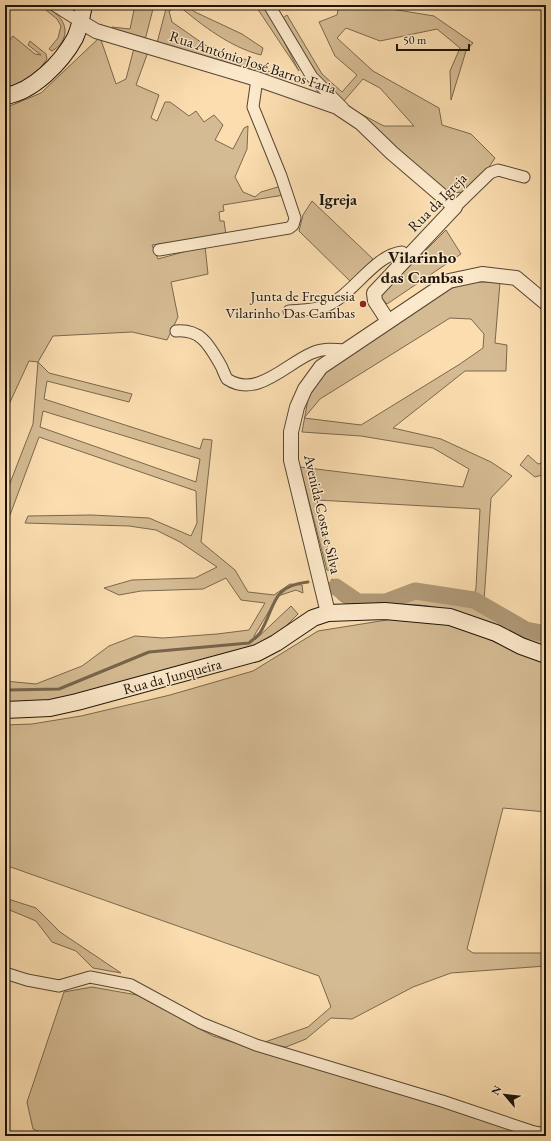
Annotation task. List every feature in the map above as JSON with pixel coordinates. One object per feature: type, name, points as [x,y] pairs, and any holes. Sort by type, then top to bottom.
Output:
[{"type":"main road","points":[[5,96],[20,92],[42,76],[67,50],[74,39],[81,22],[84,5]]},
{"type":"main road","name":"Rua da Junqueira","points":[[5,710],[50,708],[78,702],[257,652],[276,643],[313,618],[328,613],[385,611],[450,617],[496,633],[521,646],[546,655]]},
{"type":"street","points":[[54,5],[81,22]]},
{"type":"street","points":[[269,5],[312,76],[349,114]]},
{"type":"street","name":"Rua António José Barros Faria","points":[[81,22],[96,31],[257,79],[338,107],[361,123],[392,153],[442,194],[455,207]]},
{"type":"street","points":[[158,250],[289,228],[293,225],[295,218],[283,183],[253,108],[257,79]]},
{"type":"street","name":"Rua da Igreja","points":[[388,321],[375,301],[374,293],[455,207],[490,173],[498,170],[524,177]]},
{"type":"street","points":[[289,311],[327,305],[346,292],[388,256],[402,252],[408,257]]},
{"type":"street","name":"Avenida Costa e Silva","points":[[328,613],[291,460],[291,432],[297,407],[305,389],[321,367],[449,281],[482,274],[516,278],[546,303]]},
{"type":"street","points":[[176,331],[188,330],[199,335],[214,354],[227,379],[239,383],[269,379],[281,373],[306,356],[319,350],[346,350]]},
{"type":"street","points":[[5,973],[26,980],[59,986],[90,977],[131,985],[201,1023],[256,1045],[442,1101],[531,1131],[540,1133],[546,1132]]},
{"type":"shaded area","points":[[40,5],[46,6],[59,16],[64,27],[65,32],[62,42],[52,51],[49,49],[58,38],[61,26],[57,19]]},
{"type":"shaded area","points":[[135,5],[154,5],[145,40],[110,31],[112,27],[130,29]]},
{"type":"shaded area","points":[[167,5],[186,5],[195,12],[242,34],[263,48],[261,55],[238,47],[217,35],[179,6],[169,11],[172,22],[205,45],[252,62],[270,72],[267,79],[157,43]]},
{"type":"shaded area","points":[[255,5],[265,5],[299,71]]},
{"type":"shaded area","points":[[339,5],[382,5],[391,9],[434,16],[473,43],[466,51],[451,100],[450,71],[460,48],[437,29],[380,41],[346,28],[337,38],[373,71],[439,108],[442,125],[471,134],[495,158],[487,170],[465,192],[450,193],[426,176],[357,112],[384,126],[414,126],[380,88],[363,79],[343,102],[317,77],[280,20],[287,15],[322,74],[342,92],[357,75],[335,56],[319,22],[337,15]]},
{"type":"shaded area","points":[[13,36],[35,54],[41,55],[28,45],[30,41],[46,54],[47,59],[35,75],[5,91],[5,45]]},
{"type":"shaded area","points":[[100,37],[116,84],[126,79],[134,48],[148,52],[136,85],[159,95],[151,118],[157,121],[165,102],[170,102],[189,116],[196,111],[204,122],[214,115],[223,125],[215,140],[233,149],[244,128],[248,126],[247,149],[235,177],[243,192],[255,197],[261,192],[281,186],[284,195],[223,205],[224,211],[219,212],[220,221],[224,221],[226,235],[152,245],[158,259],[205,246],[208,274],[171,282],[178,317],[167,340],[132,332],[53,336],[38,362],[29,361],[5,413],[5,108],[41,93]]},
{"type":"shaded area","points":[[312,201],[373,259],[351,282],[299,231],[303,215]]},
{"type":"shaded area","points":[[446,230],[461,254],[387,304],[380,296]]},
{"type":"shaded area","points":[[471,282],[500,282],[495,343],[507,345],[506,371],[465,371],[393,428],[441,439],[491,462],[512,476],[491,498],[484,601],[522,622],[546,628],[546,648],[468,616],[436,607],[419,605],[362,606],[344,603],[336,596],[330,583],[332,579],[337,581],[348,591],[362,597],[397,595],[415,586],[474,596],[476,588],[480,509],[317,500],[332,569],[330,571],[327,570],[300,467],[463,487],[469,469],[433,448],[361,436],[302,432],[305,418],[361,425],[460,364],[483,348],[484,334],[471,319],[450,318],[320,399],[305,417],[309,394],[326,369],[443,291]]},
{"type":"shaded area","points":[[38,362],[49,373],[132,394],[129,402],[47,381],[44,399],[200,449],[203,439],[212,440],[201,542],[235,570],[248,592],[274,595],[290,584],[302,585],[303,593],[296,590],[278,596],[254,636],[255,640],[291,606],[298,614],[280,632],[254,650],[66,701],[5,704],[5,681],[36,684],[82,666],[109,646],[135,636],[163,638],[249,630],[265,603],[241,600],[226,578],[203,589],[141,591],[119,595],[104,588],[132,580],[195,578],[217,567],[180,542],[156,530],[129,526],[25,523],[28,516],[92,515],[149,518],[191,536],[197,523],[196,491],[39,437],[10,515],[5,514],[5,496],[33,424]],"holes":[[[43,411],[200,459],[196,482],[40,427]]]},
{"type":"shaded area","points":[[528,455],[538,464],[546,462],[546,474],[535,477],[520,465]]},
{"type":"shaded area","points":[[393,619],[451,624],[546,663],[546,812],[503,808],[467,949],[473,953],[546,953],[546,966],[451,973],[413,987],[352,1019],[331,1018],[306,1039],[286,1047],[262,1043],[308,1027],[331,1007],[319,976],[5,865],[5,725],[32,724],[81,716],[170,695],[253,671],[318,631]]},
{"type":"shaded area","points":[[5,898],[36,908],[60,932],[121,973],[93,968],[76,951],[52,942],[36,921],[5,908]]},
{"type":"shaded area","points":[[92,987],[137,995],[213,1036],[476,1117],[526,1136],[49,1136],[33,1129],[27,1102],[64,992]]},
{"type":"waterway","points":[[5,686],[8,690],[59,689],[149,652],[249,643],[260,633],[272,606],[280,593],[296,584],[308,582]]},
{"type":"waterway","points":[[336,587],[358,602],[386,602],[415,591],[474,600],[526,630],[546,634]]},
{"type":"place","name":"Junta de Freguesia Vilarinho Das Cambas","points":[[363,304]]},
{"type":"district","name":"Igreja","points":[[338,199]]},
{"type":"district","name":"Vilarinho das Cambas","points":[[422,267]]}]
